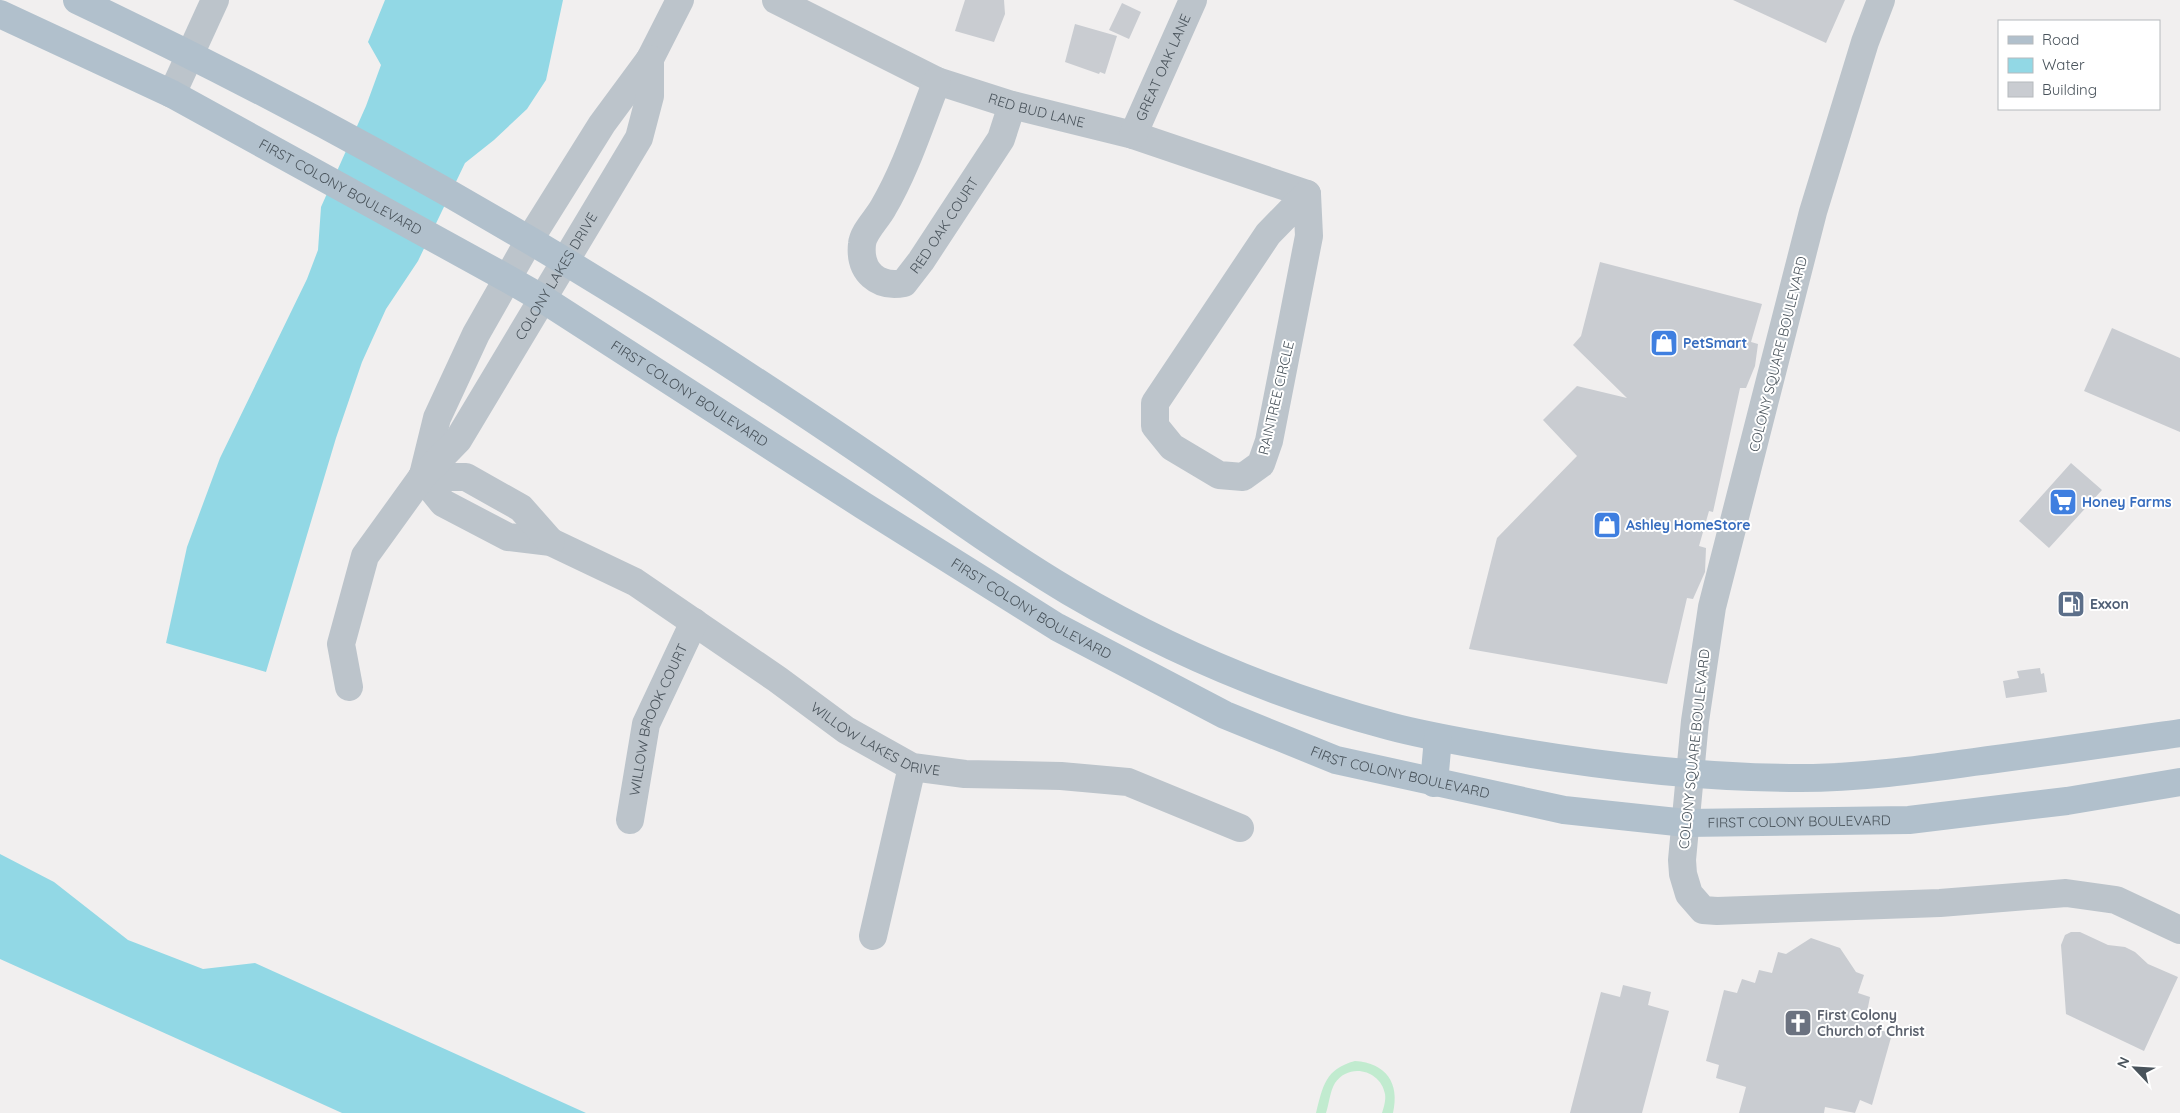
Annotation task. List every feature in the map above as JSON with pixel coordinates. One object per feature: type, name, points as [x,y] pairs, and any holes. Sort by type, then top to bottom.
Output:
[{"type":"main road","points":[[77,0],[190,54],[328,124],[530,239],[743,373],[1012,556],[1067,590],[1182,650],[1241,676],[1301,699],[1392,727],[1438,738],[1570,761],[1691,773],[1804,778],[1918,770],[2180,733]]},
{"type":"main road","name":"FIRST COLONY BOULEVARD","points":[[0,14],[172,94],[508,279],[864,506],[1057,626],[1225,715],[1336,760],[1564,810],[1686,823],[1909,820],[2067,801],[2180,782]]},
{"type":"main road","points":[[864,506],[886,470]]},
{"type":"main road","points":[[1434,782],[1438,738]]},
{"type":"street","points":[[172,94],[215,0]]},
{"type":"street","name":"COLONY LAKES DRIVE","points":[[422,477],[437,418],[476,334],[530,239],[602,124],[650,59],[680,0]]},
{"type":"street","name":"RED BUD LANE","points":[[776,0],[938,81],[1012,105],[1133,135],[1307,194]]},
{"type":"street","name":"GREAT OAK LANE","points":[[1133,135],[1193,0]]},
{"type":"street","name":"COLONY SQUARE BOULEVARD","points":[[1881,0],[1865,42],[1813,212],[1712,607],[1700,677],[1686,823],[1683,874],[1689,894],[1703,910],[1940,903],[2066,893],[2116,900],[2180,930]]},
{"type":"street","name":"COLONY LAKES DRIVE","points":[[349,687],[341,644],[365,556],[422,477],[458,440],[639,138],[650,96],[650,59]]},
{"type":"street","name":"RED OAK COURT","points":[[938,81],[898,178],[883,208],[862,242],[861,259],[870,274],[881,282],[891,285],[904,283],[921,261],[1000,139],[1012,105]]},
{"type":"street","name":"RAINTREE CIRCLE","points":[[1307,194],[1310,236],[1269,441],[1261,464],[1243,477],[1219,475],[1172,447],[1155,426],[1155,403],[1268,234],[1307,194]]},
{"type":"street","name":"WILLOW LAKES DRIVE","points":[[422,477],[443,503],[508,537],[551,542],[635,582],[846,730],[912,767],[965,774],[1061,776],[1128,782],[1240,828]]},
{"type":"street","name":"WILLOW BROOK COURT","points":[[630,820],[646,724],[694,622]]},
{"type":"street","points":[[873,936],[912,767]]},
{"type":"green space","points":[[1355,1061],[1375,1066],[1388,1076],[1394,1092],[1393,1113],[1382,1113],[1385,1094],[1377,1079],[1371,1074],[1356,1071],[1348,1072],[1341,1076],[1333,1086],[1326,1113],[1316,1113],[1324,1087],[1331,1074],[1345,1064]]},
{"type":"water","points":[[385,0],[563,0],[546,80],[527,109],[494,140],[465,163],[418,261],[386,309],[362,362],[336,438],[266,672],[166,643],[187,547],[220,458],[307,279],[318,250],[321,207],[366,106],[381,65],[368,42]]},
{"type":"water","points":[[0,854],[54,882],[128,940],[203,969],[255,963],[586,1113],[342,1113],[0,959]]},
{"type":"building","points":[[965,0],[1004,0],[1005,14],[994,42],[955,31]]},
{"type":"building","points":[[1733,0],[1845,0],[1826,43]]},
{"type":"building","points":[[1122,3],[1141,12],[1129,39],[1109,30]]},
{"type":"building","points":[[1075,24],[1117,36],[1105,74],[1100,72],[1099,74],[1065,62]]},
{"type":"building","name":"Ashley HomeStore","points":[[1600,262],[1762,304],[1751,342],[1758,344],[1755,366],[1746,388],[1740,388],[1713,512],[1709,511],[1699,546],[1706,548],[1705,572],[1693,599],[1687,598],[1667,684],[1469,649],[1497,538],[1577,456],[1543,420],[1577,386],[1627,398],[1573,345],[1581,336]]},
{"type":"building","points":[[2112,328],[2180,358],[2180,432],[2084,391]]},
{"type":"building","name":"Honey Farms","points":[[2071,463],[2102,490],[2049,548],[2019,521]]},
{"type":"building","points":[[2040,668],[2041,674],[2044,673],[2047,692],[2006,698],[2003,681],[2019,678],[2017,671]]},
{"type":"building","points":[[2071,932],[2080,932],[2108,945],[2125,947],[2135,952],[2148,964],[2178,977],[2144,1051],[2066,1014],[2061,945],[2065,935]]},
{"type":"building","name":"First Colony Church of Christ","points":[[1811,938],[1840,948],[1856,972],[1864,975],[1858,993],[1870,997],[1867,1012],[1881,1017],[1878,1029],[1892,1034],[1872,1105],[1860,1100],[1855,1113],[1825,1107],[1824,1113],[1739,1113],[1746,1087],[1716,1078],[1719,1065],[1706,1061],[1724,990],[1737,993],[1742,979],[1755,983],[1759,970],[1772,973],[1778,952],[1786,954]]},
{"type":"building","points":[[1623,985],[1651,992],[1648,1005],[1669,1011],[1642,1113],[1570,1113],[1601,992],[1620,997]]},
{"type":"place","name":"PetSmart","points":[[1664,343]]},
{"type":"place","name":"Honey Farms","points":[[2063,502]]},
{"type":"place","name":"Ashley HomeStore","points":[[1607,525]]},
{"type":"place","name":"Exxon","points":[[2071,604]]},
{"type":"place","name":"First Colony Church of Christ","points":[[1798,1023]]}]
